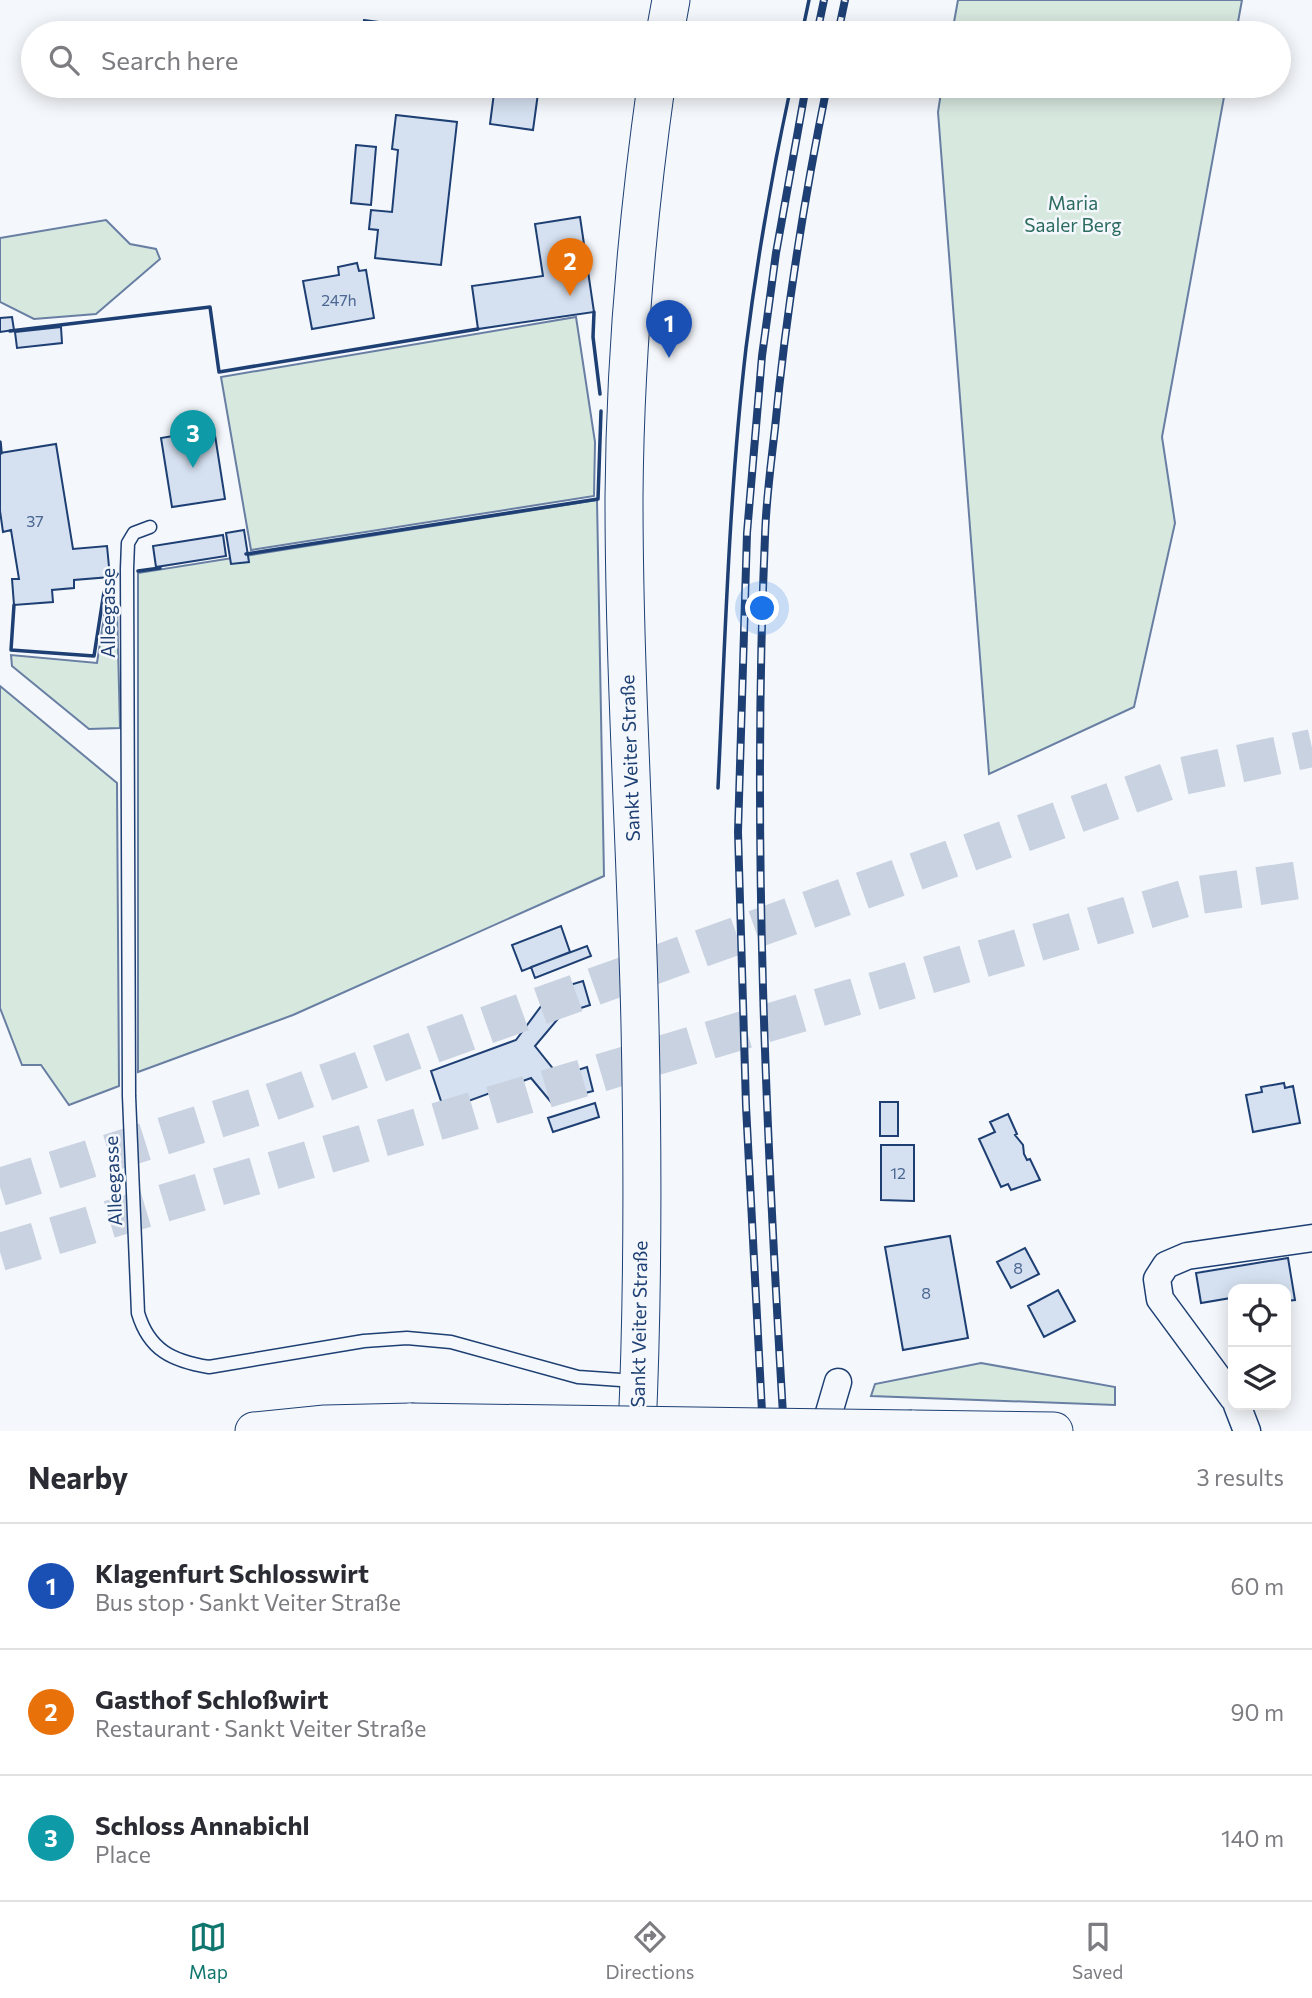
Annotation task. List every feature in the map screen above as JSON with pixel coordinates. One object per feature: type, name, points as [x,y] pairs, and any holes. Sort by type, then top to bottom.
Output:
[{"type":"main road","points":[[667,21],[671,0]]},
{"type":"main road","name":"Sankt Veiter Straße","points":[[637,1431],[640,1025],[629,760],[624,497],[632,311],[641,192],[654,98]]},
{"type":"main road","points":[[254,1431],[325,1424],[411,1422],[1054,1431]]},
{"type":"street","points":[[1228,1391],[1160,1299],[1157,1279],[1166,1265],[1187,1256],[1312,1238]]},
{"type":"street","points":[[828,1431],[828,1416],[838,1382]]},
{"type":"street","points":[[1239,1410],[1247,1431]]},
{"type":"lane","name":"Alleegasse","points":[[150,527],[134,533],[128,543],[127,569],[129,1096],[138,1313],[144,1333],[158,1349],[185,1363],[209,1367],[364,1341],[407,1338],[451,1342],[578,1377],[639,1381]]},
{"type":"green space","points":[[958,0],[1242,0],[1238,21],[954,21]]},
{"type":"green space","name":"Maria Saaler Berg","points":[[940,98],[1224,98],[1162,437],[1175,523],[1134,707],[989,774],[938,112]]},
{"type":"green space","points":[[106,220],[130,244],[156,249],[160,259],[96,314],[34,319],[0,302],[0,238]]},
{"type":"green space","points":[[576,317],[595,442],[594,496],[251,550],[221,377]]},
{"type":"green space","points":[[597,500],[604,876],[293,1015],[138,1072],[138,573]]},
{"type":"green space","points":[[106,604],[117,606],[120,728],[89,729],[12,666],[11,655],[97,663]]},
{"type":"green space","points":[[0,686],[117,783],[119,1086],[69,1105],[41,1065],[22,1065],[0,1008]]},
{"type":"green space","points":[[981,1363],[1115,1387],[1115,1405],[871,1396],[875,1384]]},
{"type":"building","points":[[493,98],[537,98],[533,130],[490,124]]},
{"type":"building","points":[[396,115],[457,122],[441,265],[375,258],[378,230],[369,229],[371,210],[392,212],[398,150],[392,149]]},
{"type":"building","points":[[356,145],[376,147],[371,205],[351,203]]},
{"type":"building","points":[[580,217],[594,312],[478,329],[472,286],[543,276],[535,224]]},
{"type":"building","points":[[357,263],[359,271],[366,270],[374,318],[312,329],[303,281],[339,275],[338,267]]},
{"type":"building","points":[[12,317],[14,330],[0,332],[0,318]]},
{"type":"building","points":[[61,327],[62,343],[17,348],[15,332]]},
{"type":"building","points":[[214,429],[225,499],[172,507],[161,438]]},
{"type":"building","points":[[56,444],[73,549],[107,546],[110,577],[74,580],[74,588],[52,590],[53,602],[14,605],[12,579],[19,579],[11,530],[3,532],[0,511],[0,453]]},
{"type":"building","points":[[244,530],[249,562],[231,564],[226,533]]},
{"type":"building","points":[[223,535],[226,556],[156,567],[153,546]]},
{"type":"building","points":[[561,926],[570,952],[522,971],[512,945]]},
{"type":"building","points":[[587,946],[591,956],[535,978],[531,967]]},
{"type":"building","points":[[583,981],[590,1005],[562,1014],[535,1046],[559,1076],[587,1067],[593,1091],[551,1102],[531,1078],[444,1110],[431,1071],[516,1040],[553,990]]},
{"type":"building","points":[[1284,1083],[1285,1088],[1293,1086],[1300,1123],[1253,1132],[1246,1095],[1262,1092],[1261,1087]]},
{"type":"building","points":[[880,1102],[898,1102],[898,1136],[880,1136]]},
{"type":"building","points":[[595,1103],[599,1117],[553,1132],[548,1118]]},
{"type":"building","points":[[1008,1114],[1017,1134],[1015,1135],[1023,1145],[1024,1154],[1027,1160],[1030,1159],[1040,1180],[1011,1190],[1008,1184],[1001,1187],[979,1139],[995,1132],[990,1122]]},
{"type":"building","points":[[881,1145],[914,1145],[914,1201],[881,1200]]},
{"type":"building","points":[[950,1236],[968,1338],[903,1350],[885,1247]]},
{"type":"building","points":[[1025,1248],[1039,1274],[1011,1288],[997,1262]]},
{"type":"building","points":[[1288,1258],[1295,1300],[1291,1300],[1291,1284],[1228,1284],[1228,1298],[1201,1303],[1196,1273]]},
{"type":"building","points":[[1058,1290],[1075,1321],[1044,1337],[1028,1306]]},
{"type":"tunnel","points":[[0,1187],[269,1103],[1183,776],[1312,748]]},
{"type":"tunnel","points":[[0,1252],[1193,896],[1312,878]]},
{"type":"railway","points":[[820,21],[824,0]]},
{"type":"railway","points":[[841,21],[845,0]]},
{"type":"railway","points":[[763,1431],[746,1106],[738,832],[747,533],[762,356],[776,253],[804,98]]},
{"type":"railway","points":[[784,1431],[763,984],[761,648],[766,509],[779,385],[796,256],[825,98]]},
{"type":"wall","points":[[805,21],[809,0]]},
{"type":"wall","points":[[718,788],[728,568],[740,403],[760,249],[789,98]]},
{"type":"wall","points":[[10,331],[210,307],[219,372],[478,329]]},
{"type":"wall","points":[[594,312],[593,337],[600,394]]},
{"type":"wall","points":[[246,554],[598,499],[601,411]]},
{"type":"wall","points":[[0,442],[1,453]]},
{"type":"wall","points":[[138,571],[160,568]]},
{"type":"wall","points":[[14,605],[11,650],[94,656],[104,592],[117,574]]},
{"type":"place","name":"Gasthof Schloßwirt","points":[[570,296]]},
{"type":"place","name":"Klagenfurt Schlosswirt","points":[[669,358]]},
{"type":"place","name":"Schloss Annabichl","points":[[193,468]]}]
